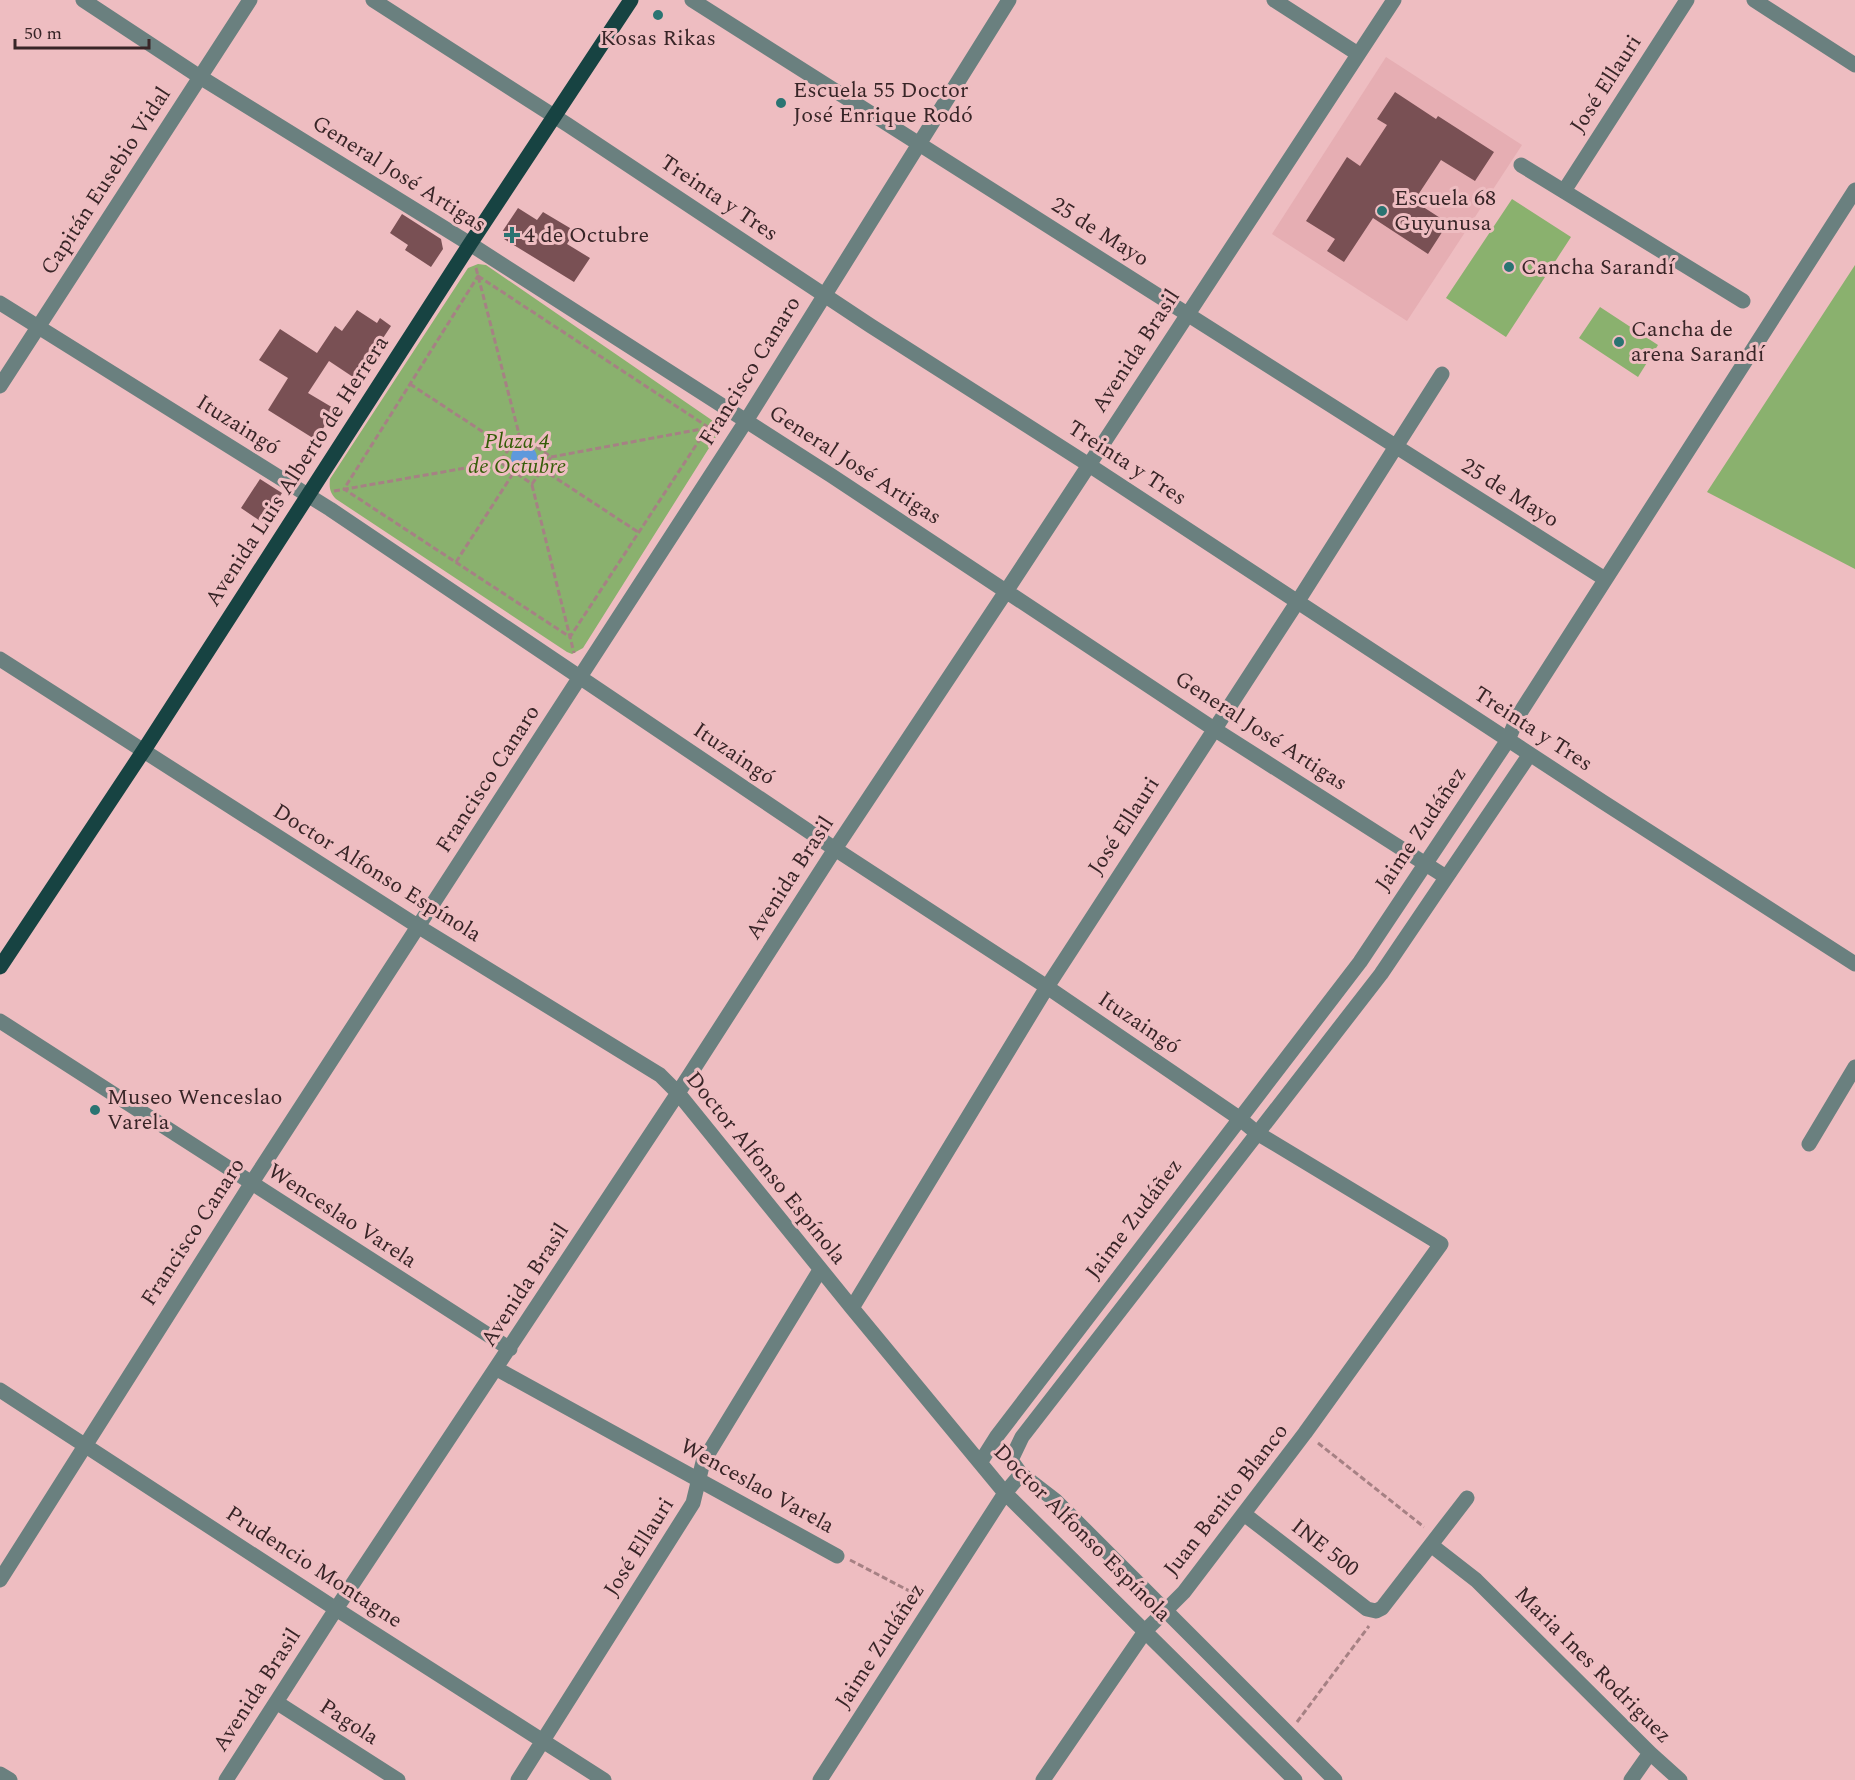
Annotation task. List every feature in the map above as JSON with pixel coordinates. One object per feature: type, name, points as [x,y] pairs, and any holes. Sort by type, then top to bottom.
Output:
[{"type":"main road","name":"Avenida Luis Alberto de Herrera","points":[[0,967],[144,750],[470,244],[631,0]]},
{"type":"street","name":"General José Artigas","points":[[84,0],[200,77],[470,244],[746,421],[1007,590],[1214,729],[1446,877]]},
{"type":"street","name":"Capitán Eusebio Vidal","points":[[0,386],[250,0]]},
{"type":"street","name":"Treinta y Tres","points":[[373,0],[1855,964]]},
{"type":"street","name":"25 de Mayo","points":[[692,0],[1605,579]]},
{"type":"street","name":"Francisco Canaro","points":[[0,1580],[251,1184],[746,421],[1009,0]]},
{"type":"street","points":[[1274,0],[1358,54]]},
{"type":"street","name":"Avenida Brasil","points":[[226,1780],[336,1609],[497,1369],[835,849],[1394,0]]},
{"type":"street","name":"José Ellauri","points":[[1564,191],[1687,0]]},
{"type":"street","points":[[1755,0],[1855,65]]},
{"type":"street","points":[[1521,165],[1743,301]]},
{"type":"street","name":"Jaime Zudáñez","points":[[980,1463],[997,1436],[1360,963],[1508,740],[1518,716],[1855,190]]},
{"type":"street","name":"Ituzaingó","points":[[0,303],[308,495],[835,849],[1047,987],[1239,1118],[1257,1133],[1441,1244]]},
{"type":"street","name":"José Ellauri","points":[[852,1308],[1047,987],[1298,601],[1442,374]]},
{"type":"street","name":"Doctor Alfonso Espínola","points":[[0,659],[419,927],[660,1075],[678,1093],[820,1270],[1005,1493],[1146,1630],[1290,1778]]},
{"type":"street","name":"Jaime Zudáñez","points":[[1011,1460],[1022,1437],[1382,974],[1530,754]]},
{"type":"street","name":"Wenceslao Varela","points":[[0,1021],[510,1349]]},
{"type":"street","points":[[1809,1144],[1855,1067]]},
{"type":"street","name":"Juan Benito Blanco","points":[[1043,1780],[1146,1630],[1184,1592],[1244,1514],[1441,1244]]},
{"type":"street","name":"José Ellauri","points":[[518,1780],[693,1503],[703,1462],[820,1270]]},
{"type":"street","name":"Wenceslao Varela","points":[[497,1369],[837,1556]]},
{"type":"street","name":"Prudencio Montagne","points":[[0,1390],[604,1780]]},
{"type":"street","points":[[980,1463],[1011,1460],[1021,1474]]},
{"type":"street","name":"Jaime Zudáñez","points":[[820,1780],[1005,1493],[1021,1474]]},
{"type":"street","name":"Doctor Alfonso Espínola","points":[[1021,1474],[1056,1501],[1335,1780]]},
{"type":"street","points":[[1382,1608],[1467,1498]]},
{"type":"street","name":"INE 500","points":[[1244,1514],[1367,1609],[1376,1611],[1382,1608]]},
{"type":"street","name":"Maria Ines Rodriguez","points":[[1434,1541],[1680,1780]]},
{"type":"street","name":"Pagola","points":[[276,1702],[398,1780]]},
{"type":"street","points":[[1631,1780],[1650,1753]]},
{"type":"street","points":[[0,1774],[10,1780]]},
{"type":"path","points":[[470,244],[519,434],[551,457]]},
{"type":"path","points":[[344,489],[478,276]]},
{"type":"path","points":[[478,276],[708,428]]},
{"type":"path","points":[[410,384],[509,449]]},
{"type":"path","points":[[532,484],[551,457],[746,421]]},
{"type":"path","points":[[570,637],[708,428]]},
{"type":"path","points":[[500,462],[519,434]]},
{"type":"path","points":[[308,495],[500,462],[532,484],[580,678]]},
{"type":"path","points":[[542,469],[638,532]]},
{"type":"path","points":[[456,562],[514,472]]},
{"type":"path","points":[[344,489],[570,637]]},
{"type":"path","points":[[1305,1433],[1434,1541]]},
{"type":"path","name":"Wenceslao Varela","points":[[837,1556],[846,1558],[934,1603]]},
{"type":"path","points":[[1288,1733],[1382,1608]]},
{"type":"shaded area","name":"Escuela 68 Guyunusa","points":[[1386,57],[1522,145],[1407,321],[1272,234]]},
{"type":"green space","name":"Cancha Sarandí","points":[[1512,199],[1571,237],[1506,337],[1446,298]]},
{"type":"green space","name":"Plaza 4 de Octubre","points":[[478,264],[486,265],[716,423],[721,429],[583,648],[572,654],[336,499],[330,490],[330,479],[468,268]]},
{"type":"green space","points":[[1855,265],[1855,569],[1707,492]]},
{"type":"green space","name":"Cancha de arena Sarandí","points":[[1600,307],[1658,345],[1638,377],[1579,338]]},
{"type":"water","points":[[524,445],[533,449],[537,458],[533,467],[524,471],[515,467],[511,458],[515,449]]},
{"type":"building","points":[[1395,92],[1436,119],[1438,116],[1494,152],[1475,181],[1441,160],[1414,201],[1448,223],[1428,254],[1373,218],[1344,262],[1327,251],[1335,239],[1306,221],[1347,157],[1360,166],[1387,125],[1377,119]]},
{"type":"building","points":[[518,208],[537,220],[543,212],[575,231],[567,244],[590,258],[574,282],[504,239],[502,232]]},
{"type":"building","points":[[402,214],[441,239],[443,249],[431,267],[405,250],[408,245],[390,233]]},
{"type":"building","points":[[357,310],[377,323],[380,318],[391,326],[356,379],[329,361],[308,393],[335,409],[316,440],[268,410],[288,378],[259,360],[280,329],[317,353],[335,326],[342,331]]},
{"type":"building","points":[[260,479],[282,493],[263,523],[241,508]]},
{"type":"place","name":"Kosas Rikas","points":[[658,15]]},
{"type":"place","name":"Escuela 55 Doctor José Enrique Rodó","points":[[781,103]]},
{"type":"place","name":"Escuela 68 Guyunusa","points":[[1382,211]]},
{"type":"place","name":"4 de Octubre","points":[[512,235]]},
{"type":"place","name":"Cancha Sarandí","points":[[1509,267]]},
{"type":"place","name":"Cancha de arena Sarandí","points":[[1619,342]]},
{"type":"place","name":"Museo Wenceslao Varela","points":[[95,1110]]}]
